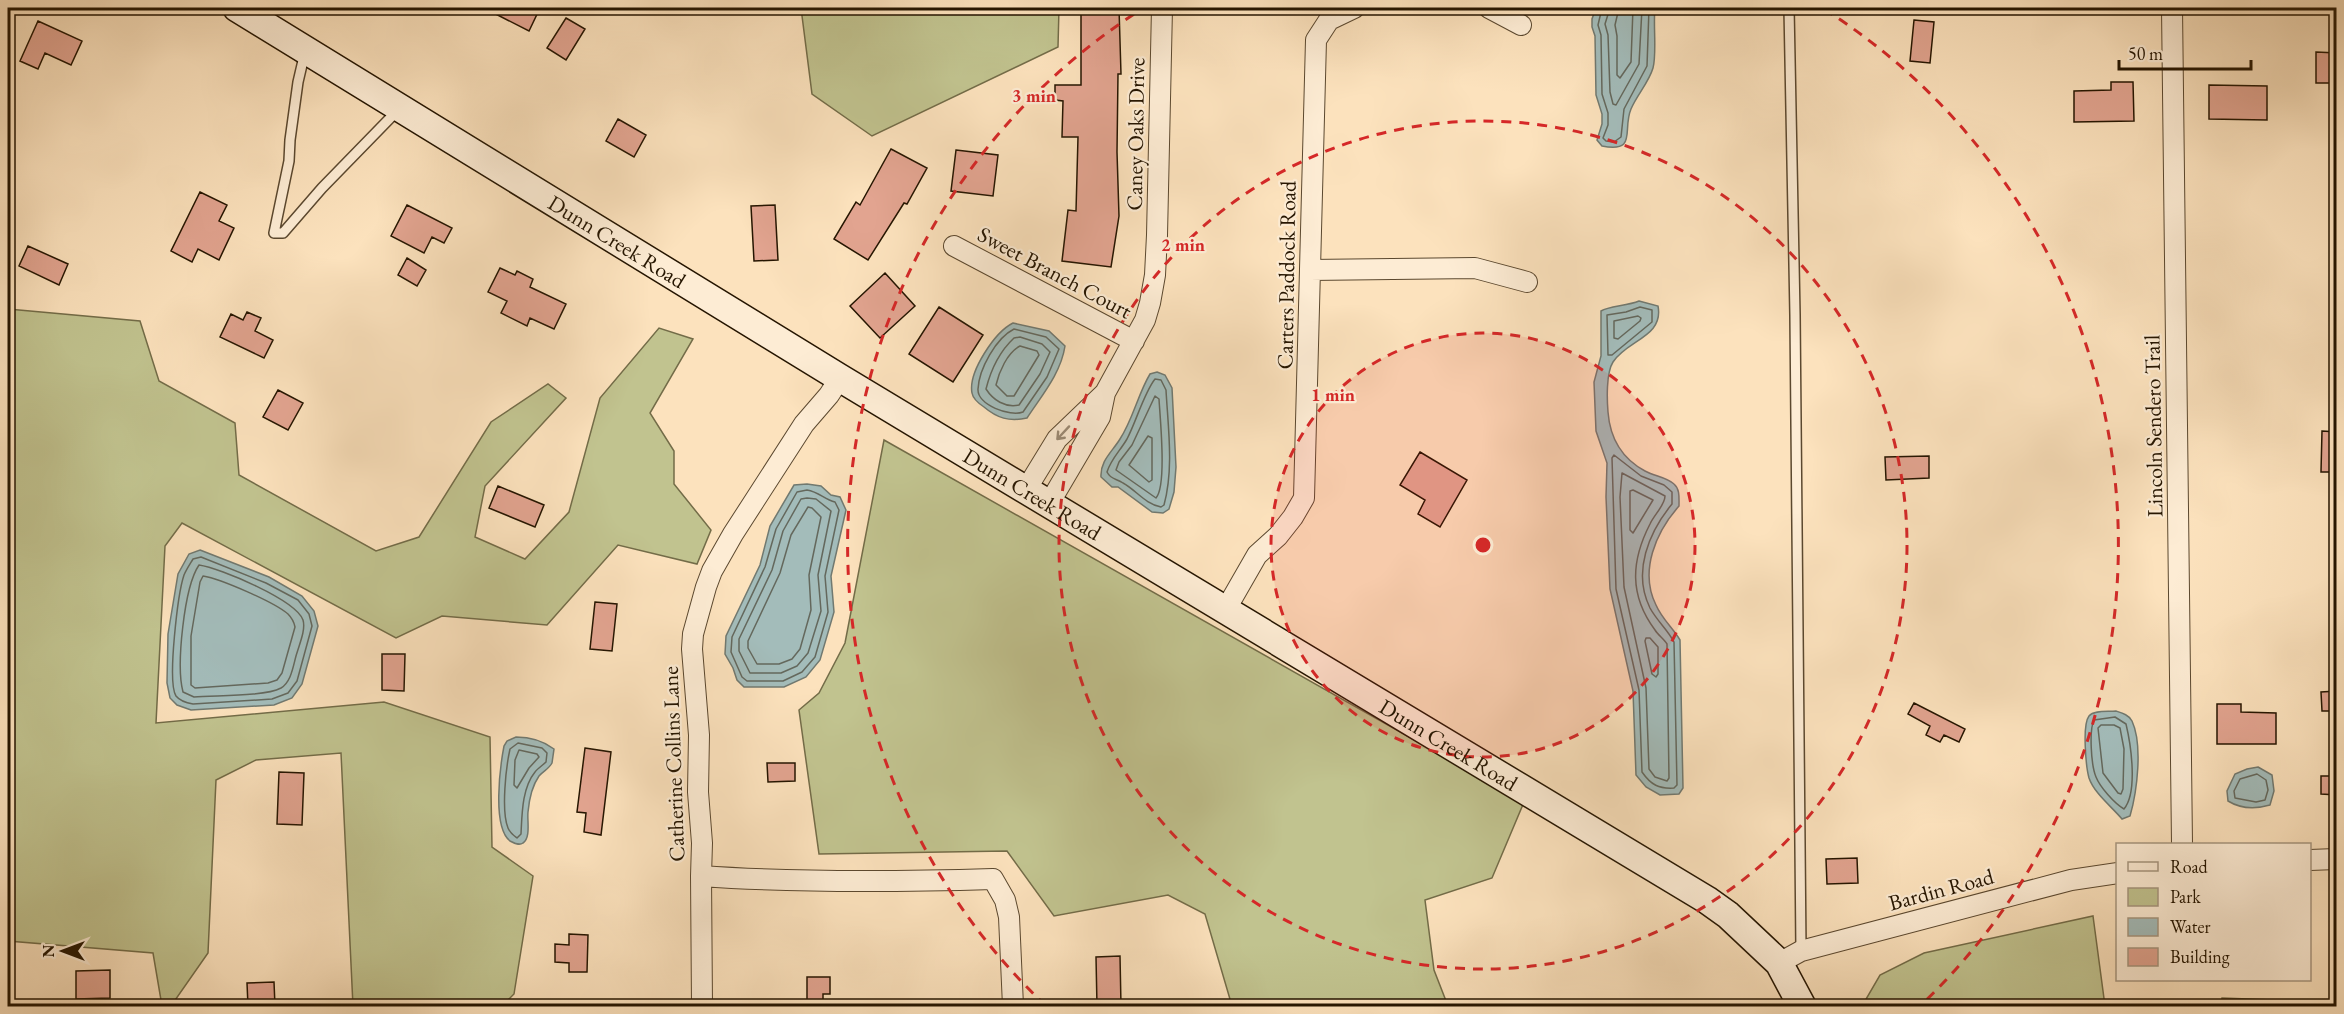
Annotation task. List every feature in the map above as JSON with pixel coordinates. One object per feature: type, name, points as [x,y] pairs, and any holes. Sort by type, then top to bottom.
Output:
[{"type":"street","name":"Dunn Creek Road","points":[[237,8],[840,378],[1027,488],[1707,900],[1790,957],[1802,1006]]},
{"type":"street","name":"Caney Oaks Drive","points":[[1050,502],[1100,417],[1105,393],[1145,320],[1155,275],[1162,8]]},
{"type":"street","name":"Carters Paddock Road","points":[[1226,609],[1257,555],[1278,536],[1304,498],[1316,40],[1329,20],[1354,8]]},
{"type":"street","points":[[1489,8],[1521,25]]},
{"type":"street","name":"Lincoln Sendero Trail","points":[[2172,8],[2182,843]]},
{"type":"street","name":"Sweet Branch Court","points":[[954,246],[1134,340]]},
{"type":"street","points":[[1310,270],[1475,268],[1527,282]]},
{"type":"street","name":"Catherine Collins Lane","points":[[840,378],[829,395],[804,424],[739,524],[712,571],[703,596],[693,634],[692,649],[699,735],[698,792],[702,843],[701,876],[798,882],[993,879],[1005,900],[1009,917],[1013,1006]]},
{"type":"street","name":"Caney Oaks Drive","points":[[1027,488],[1057,439],[1105,393]]},
{"type":"street","points":[[2311,860],[2337,859]]},
{"type":"street","name":"Bardin Road","points":[[1790,957],[2071,880],[2116,873]]},
{"type":"street","points":[[701,876],[702,1006]]},
{"type":"lane","points":[[1789,8],[1795,303],[1790,957]]},
{"type":"lane","points":[[306,50],[298,82],[290,140],[290,161],[274,233],[283,233],[322,188],[401,107]]},
{"type":"green space","points":[[801,8],[1059,8],[1058,47],[872,136],[812,94]]},
{"type":"green space","points":[[8,309],[140,321],[159,381],[235,423],[239,475],[376,551],[419,537],[491,422],[548,384],[566,398],[485,486],[475,537],[525,559],[569,512],[600,398],[659,328],[693,339],[650,413],[674,451],[674,484],[711,530],[697,564],[618,545],[547,625],[442,616],[396,638],[182,523],[165,546],[156,723],[384,702],[490,737],[492,847],[533,876],[514,994],[502,1006],[353,1006],[341,753],[256,760],[216,780],[208,953],[171,1006],[162,1006],[153,953],[8,941]]},
{"type":"green space","points":[[884,440],[1524,802],[1492,878],[1425,900],[1434,970],[1448,1006],[1232,1006],[1205,914],[1168,895],[1054,916],[1007,851],[819,854],[799,710],[819,693],[845,643]]},
{"type":"green space","points":[[2093,916],[2105,1006],[1862,1006],[1880,975],[1924,953]]},
{"type":"green space","points":[[2222,998],[2298,1001],[2298,1006],[2221,1006]]},
{"type":"water","points":[[1596,8],[1655,8],[1653,68],[1631,109],[1627,138],[1620,146],[1602,146],[1597,140],[1602,124],[1602,114],[1596,95],[1595,36],[1592,27]]},
{"type":"water","points":[[1639,301],[1658,306],[1658,316],[1650,332],[1627,348],[1613,362],[1608,379],[1608,412],[1614,439],[1629,460],[1645,471],[1671,482],[1676,486],[1679,494],[1679,506],[1663,528],[1652,552],[1649,579],[1658,610],[1680,640],[1683,788],[1679,794],[1660,795],[1646,787],[1636,775],[1633,691],[1610,589],[1606,497],[1607,463],[1596,431],[1594,382],[1601,356],[1601,311]]},
{"type":"water","points":[[1013,323],[1049,331],[1065,346],[1055,375],[1045,392],[1027,418],[1015,420],[994,414],[976,401],[972,393],[974,374],[978,364],[998,335]]},
{"type":"water","points":[[1157,372],[1165,375],[1172,388],[1176,467],[1174,492],[1169,509],[1163,513],[1152,512],[1118,487],[1112,487],[1101,477],[1104,461],[1125,431],[1150,374]]},
{"type":"water","points":[[794,485],[821,486],[831,495],[840,497],[846,510],[831,576],[834,612],[820,660],[806,677],[784,687],[744,687],[737,680],[725,654],[726,636],[760,565],[770,526]]},
{"type":"water","points":[[200,550],[269,577],[302,596],[314,611],[318,626],[302,684],[292,698],[274,705],[191,710],[177,705],[170,698],[167,683],[168,634],[178,574],[189,554]]},
{"type":"water","points":[[2116,711],[2132,721],[2138,755],[2133,806],[2130,816],[2122,819],[2091,784],[2085,746],[2089,716],[2098,712]]},
{"type":"water","points":[[516,737],[536,740],[554,749],[552,763],[539,776],[533,789],[528,808],[527,837],[520,844],[510,841],[504,834],[499,810],[499,782],[504,746],[507,741]]},
{"type":"water","points":[[2258,767],[2272,775],[2274,791],[2270,805],[2238,806],[2228,801],[2227,791],[2235,774]]},
{"type":"building","points":[[484,8],[540,8],[529,31]]},
{"type":"building","points":[[1081,8],[1119,8],[1121,74],[1118,74],[1117,152],[1119,216],[1111,267],[1062,261],[1068,210],[1076,211],[1078,137],[1062,137],[1063,101],[1055,100],[1055,85],[1081,85]]},
{"type":"building","points":[[566,18],[585,29],[566,60],[547,48]]},
{"type":"building","points":[[1914,20],[1934,22],[1930,63],[1910,61]]},
{"type":"building","points":[[38,21],[82,41],[71,65],[45,53],[38,69],[20,61]]},
{"type":"building","points":[[2316,52],[2337,53],[2337,83],[2316,83]]},
{"type":"building","points":[[2111,82],[2133,82],[2134,121],[2074,122],[2074,91],[2111,90]]},
{"type":"building","points":[[2209,85],[2267,86],[2267,120],[2209,119]]},
{"type":"building","points":[[618,119],[646,135],[634,157],[606,141]]},
{"type":"building","points":[[891,149],[927,168],[907,204],[904,203],[868,260],[834,239],[856,202],[860,205]]},
{"type":"building","points":[[956,150],[998,155],[993,196],[951,191]]},
{"type":"building","points":[[200,192],[227,205],[219,221],[234,228],[219,260],[198,249],[192,262],[171,251]]},
{"type":"building","points":[[407,205],[452,228],[444,243],[432,237],[424,253],[391,236]]},
{"type":"building","points":[[775,205],[778,260],[754,261],[751,206]]},
{"type":"building","points":[[28,246],[68,264],[59,285],[19,266]]},
{"type":"building","points":[[407,258],[426,270],[417,286],[398,275]]},
{"type":"building","points":[[500,268],[515,275],[517,271],[533,279],[530,287],[566,304],[554,329],[530,318],[527,326],[501,313],[507,301],[488,292]]},
{"type":"building","points":[[885,273],[915,306],[880,338],[850,306]]},
{"type":"building","points":[[939,307],[983,335],[953,382],[909,354]]},
{"type":"building","points":[[247,312],[261,318],[255,331],[273,340],[264,358],[220,337],[231,314],[243,320]]},
{"type":"building","points":[[278,390],[303,403],[288,430],[263,417]]},
{"type":"building","points":[[2322,431],[2337,432],[2337,472],[2321,472]]},
{"type":"building","points":[[1420,452],[1467,480],[1440,527],[1418,514],[1425,500],[1400,485]]},
{"type":"building","points":[[1929,456],[1929,478],[1886,480],[1885,457]]},
{"type":"building","points":[[498,486],[544,505],[535,527],[489,508]]},
{"type":"building","points":[[595,602],[617,604],[612,651],[590,649]]},
{"type":"building","points":[[382,654],[405,654],[404,691],[382,690]]},
{"type":"building","points":[[2337,691],[2337,711],[2322,711],[2321,692]]},
{"type":"building","points":[[1914,703],[1965,729],[1959,742],[1944,735],[1940,742],[1926,735],[1930,726],[1908,714]]},
{"type":"building","points":[[2217,704],[2241,704],[2241,712],[2276,713],[2276,744],[2217,744]]},
{"type":"building","points":[[585,748],[611,752],[601,835],[584,832],[586,813],[577,812]]},
{"type":"building","points":[[767,763],[795,763],[795,781],[768,782]]},
{"type":"building","points":[[279,772],[304,773],[302,825],[277,824]]},
{"type":"building","points":[[2321,776],[2337,776],[2337,795],[2321,794]]},
{"type":"building","points":[[1857,858],[1858,883],[1827,884],[1826,859]]},
{"type":"building","points":[[569,934],[588,935],[587,972],[569,972],[569,963],[555,962],[555,944],[569,945]]},
{"type":"building","points":[[1120,956],[1121,1006],[1097,1006],[1096,957]]},
{"type":"building","points":[[110,970],[110,998],[76,999],[76,971]]},
{"type":"building","points":[[807,977],[830,977],[830,994],[823,994],[823,1006],[807,1006]]},
{"type":"building","points":[[274,982],[275,1006],[248,1006],[247,983]]}]
